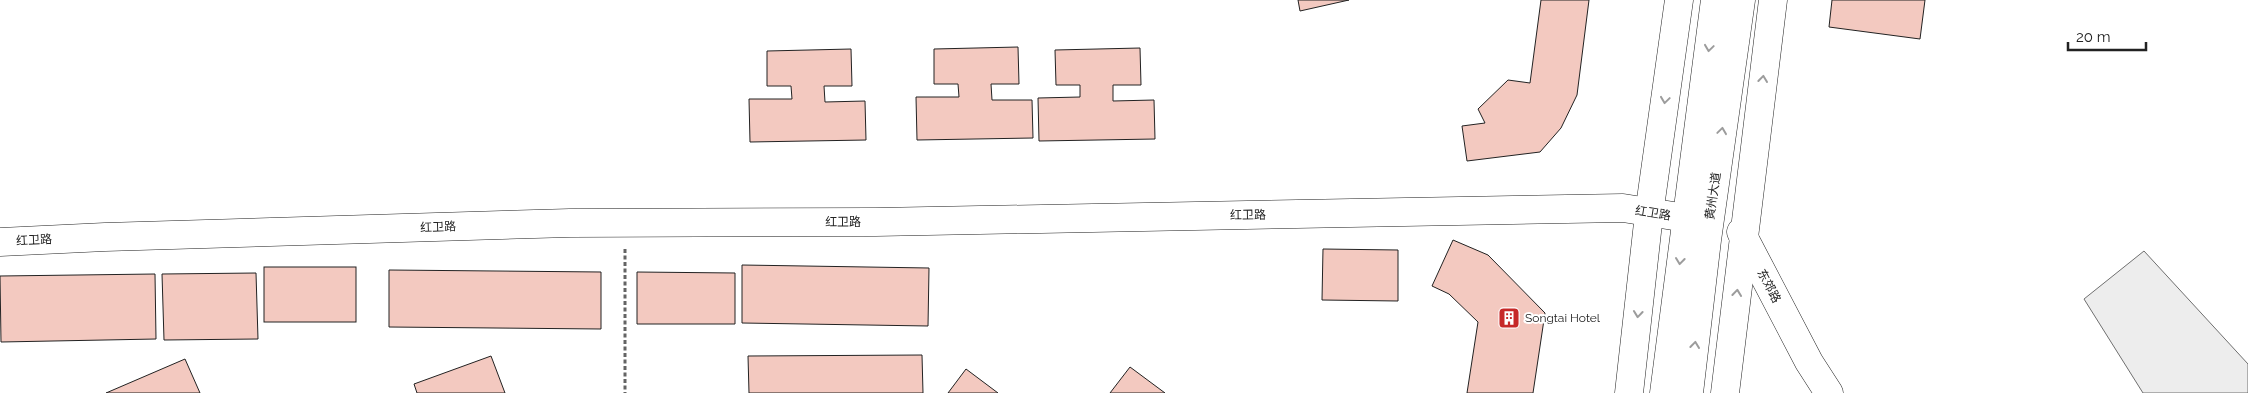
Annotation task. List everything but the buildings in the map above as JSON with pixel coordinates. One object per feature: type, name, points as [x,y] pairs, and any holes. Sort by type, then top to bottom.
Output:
[{"type":"street","points":[[1629,393],[1649,214],[1679,0]]},
{"type":"street","name":"黄州大道","points":[[1664,393],[1715,0]]},
{"type":"street","name":"黄州大道","points":[[1689,393],[1716,174],[1741,0]]},
{"type":"street","points":[[1725,393],[1773,0]]},
{"type":"street","name":"东郊路","points":[[1716,174],[1743,235],[1809,362],[1829,393]]},
{"type":"street","name":"红卫路","points":[[0,242],[124,236],[624,223],[876,222],[1623,208],[1649,214],[1686,218]]},
{"type":"path","points":[[624,223],[625,393]]},
{"type":"shaded area","points":[[2144,251],[2248,364],[2248,393],[2143,393],[2084,299]]},
{"type":"place","name":"Songtai Hotel","points":[[1509,318]]}]
